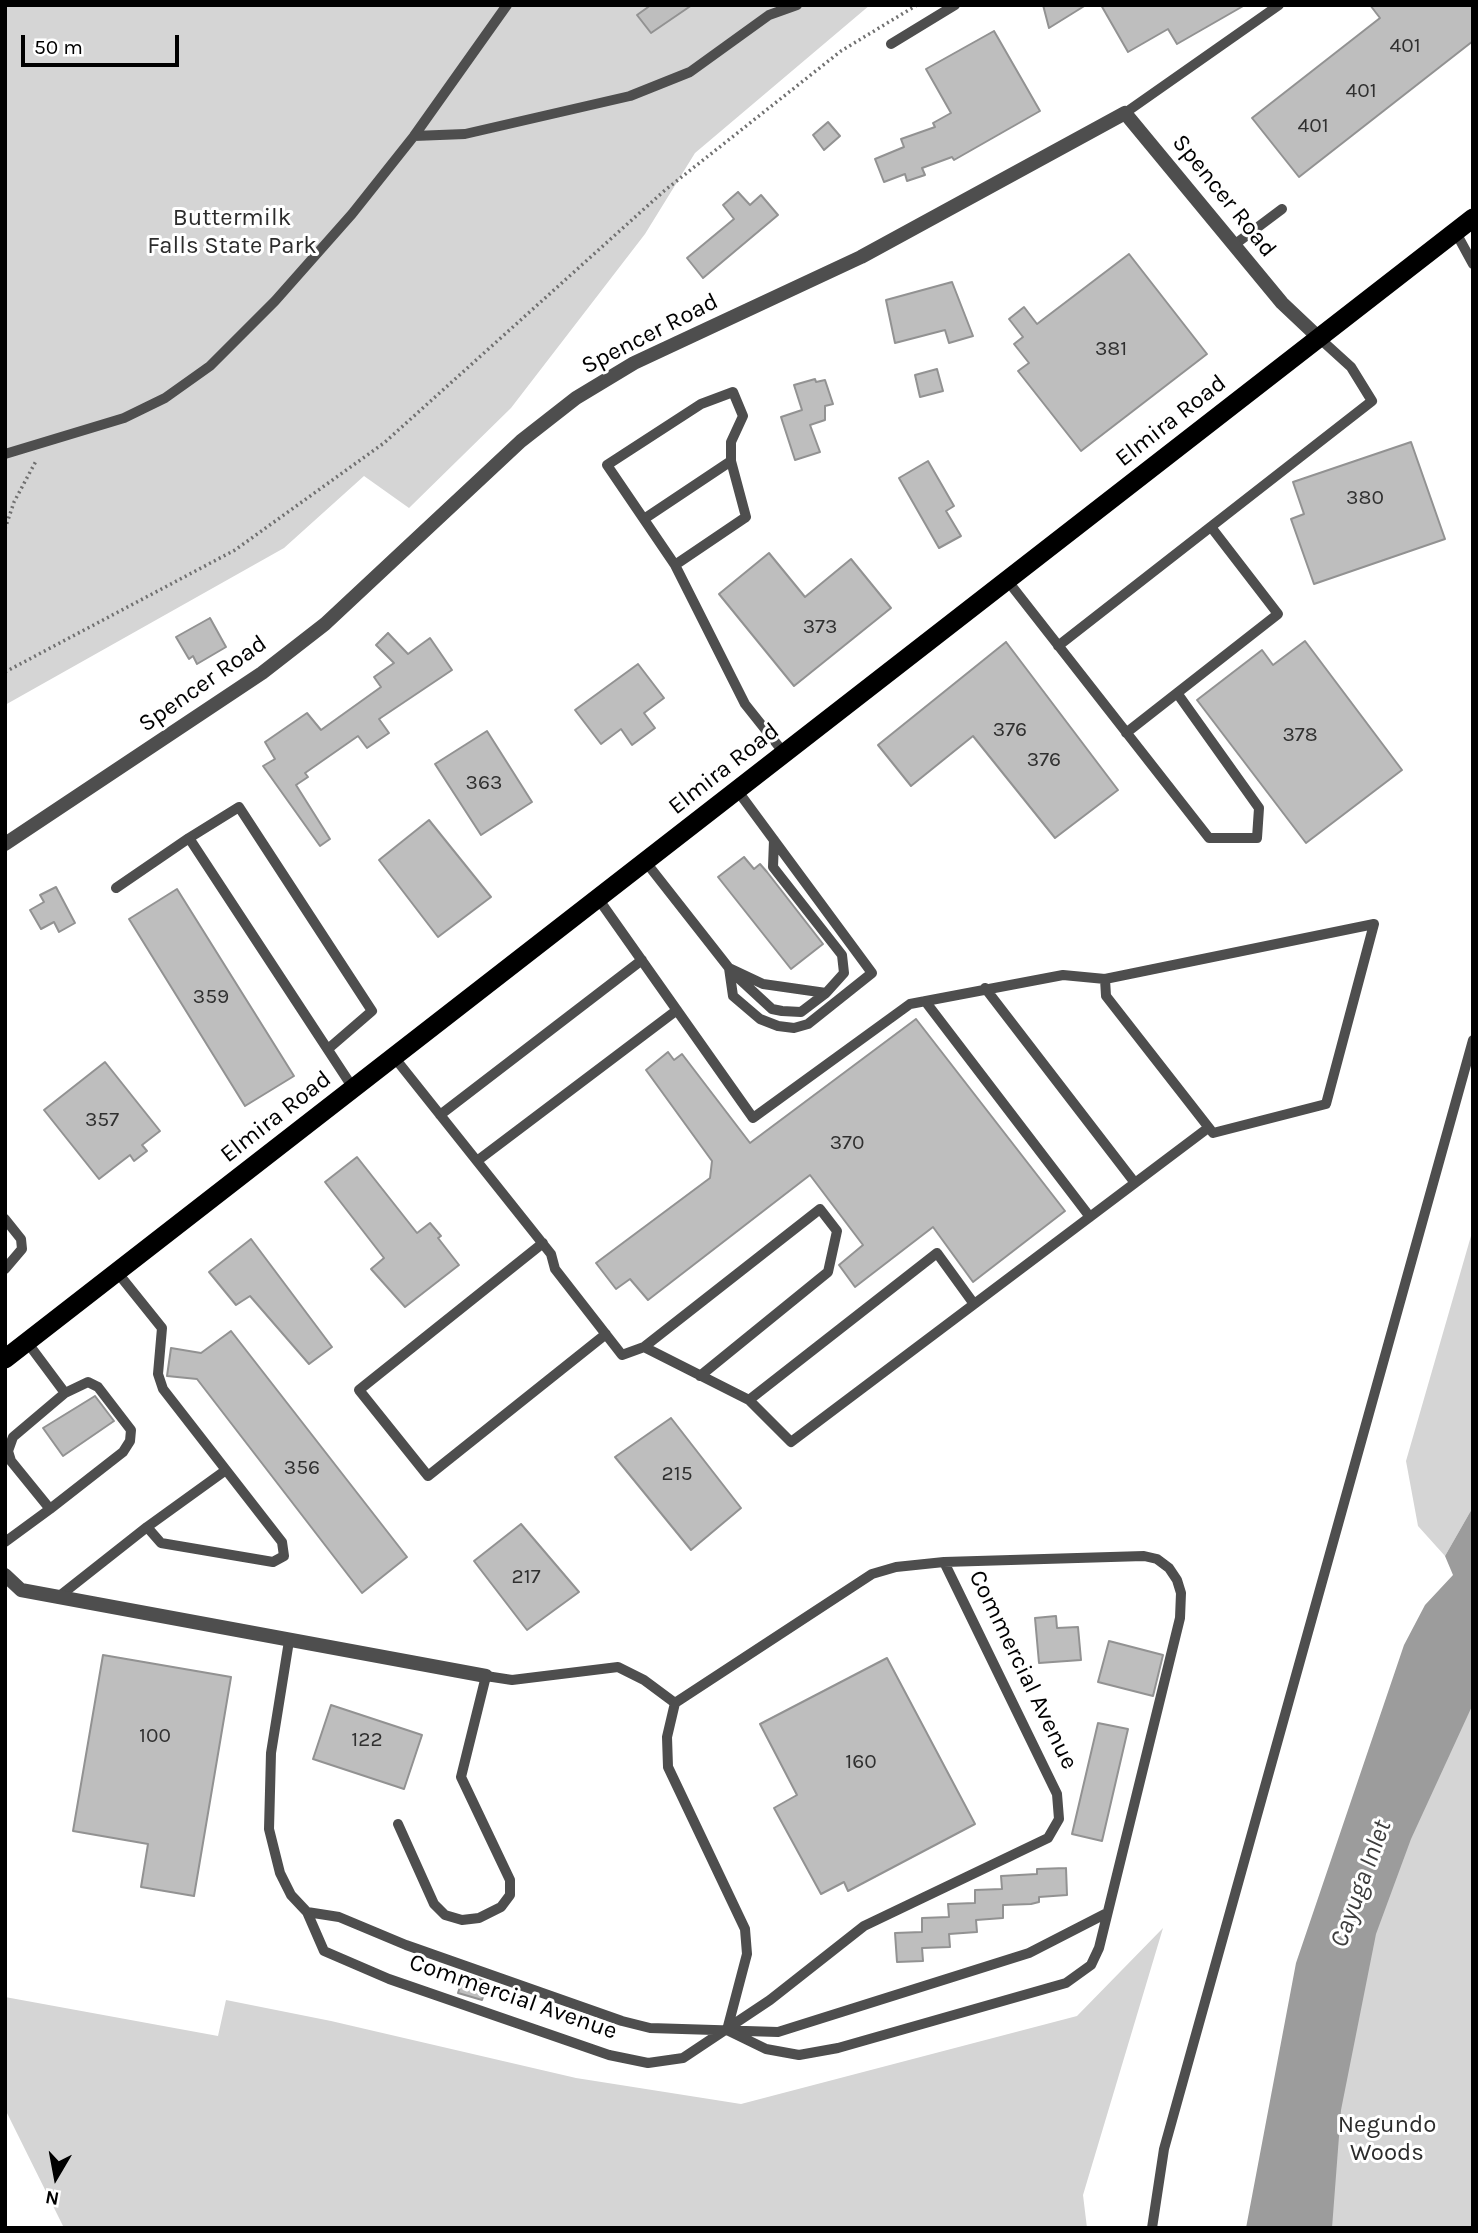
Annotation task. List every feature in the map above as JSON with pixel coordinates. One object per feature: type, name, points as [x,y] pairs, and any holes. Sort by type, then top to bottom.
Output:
[{"type":"highway","name":"Elmira Road","points":[[5,1359],[1473,218]]},
{"type":"street","name":"Spencer Road","points":[[5,844],[262,673],[325,624],[520,441],[576,398],[634,363],[862,257],[1125,113],[1282,303],[1318,337]]},
{"type":"street","points":[[5,1575],[21,1590],[57,1598],[486,1676]]},
{"type":"lane","points":[[5,454],[40,446],[134,414],[165,398],[210,366],[309,262],[414,136],[507,5]]},
{"type":"lane","points":[[414,136],[465,134],[630,96],[690,72],[769,15],[797,5]]},
{"type":"lane","points":[[891,44],[956,5]]},
{"type":"lane","points":[[1125,113],[1279,5]]},
{"type":"lane","points":[[1234,245],[1282,209]]},
{"type":"lane","points":[[1455,231],[1473,264]]},
{"type":"lane","points":[[1058,646],[1372,401],[1351,367],[1318,337]]},
{"type":"lane","points":[[675,565],[746,517],[731,461],[731,442],[743,416],[733,392],[701,404],[607,465],[675,565],[726,672],[745,704],[784,753]]},
{"type":"lane","points":[[644,519],[731,461]]},
{"type":"lane","points":[[1126,733],[1278,614],[1211,527]]},
{"type":"lane","points":[[1007,580],[1209,838],[1257,838],[1259,808],[1177,693]]},
{"type":"lane","points":[[729,968],[733,996],[760,1018],[794,1028],[807,1024],[872,973],[737,789]]},
{"type":"lane","points":[[116,888],[239,807],[372,1011],[327,1049]]},
{"type":"lane","points":[[190,838],[353,1088]]},
{"type":"lane","points":[[645,861],[748,989],[772,1009],[801,1012],[845,974],[842,955],[773,867],[774,839]]},
{"type":"lane","points":[[597,897],[753,1118],[910,1004],[1063,975],[1105,979],[1374,924],[1326,1104],[1213,1133],[1106,996],[1105,979]]},
{"type":"lane","points":[[440,1115],[642,960]]},
{"type":"lane","points":[[729,968],[764,984],[826,993]]},
{"type":"lane","points":[[985,988],[1135,1183]]},
{"type":"lane","points":[[925,1001],[1090,1217]]},
{"type":"lane","points":[[477,1161],[677,1010]]},
{"type":"lane","points":[[1152,2228],[1164,2149],[1473,1040]]},
{"type":"lane","points":[[394,1057],[543,1243],[551,1254],[555,1269],[622,1355],[644,1348],[820,1209],[838,1231],[828,1272],[701,1376]]},
{"type":"lane","points":[[644,1348],[749,1400],[791,1442],[1208,1128]]},
{"type":"lane","points":[[5,1219],[21,1240],[22,1249],[5,1269]]},
{"type":"lane","points":[[543,1243],[359,1390],[428,1476],[606,1334]]},
{"type":"lane","points":[[749,1400],[937,1253],[974,1304]]},
{"type":"lane","points":[[117,1272],[162,1328],[158,1374],[163,1389],[282,1542],[284,1556],[273,1562],[161,1544],[147,1527]]},
{"type":"lane","points":[[27,1342],[65,1393]]},
{"type":"lane","points":[[5,1542],[50,1509],[123,1452],[131,1430],[98,1387],[88,1382],[65,1393],[13,1437],[8,1451],[11,1461],[50,1509]]},
{"type":"lane","points":[[57,1598],[147,1527],[226,1470]]},
{"type":"lane","points":[[727,2030],[766,2049],[799,2055],[838,2048],[1066,1983],[1091,1965],[1099,1948],[1105,1914],[1178,1629],[1181,1593],[1177,1580],[1169,1568],[1157,1559],[1144,1556],[944,1562]]},
{"type":"lane","name":"Commercial Avenue","points":[[289,1642],[271,1753],[269,1829],[280,1873],[291,1895],[307,1912],[324,1951],[350,1964],[609,2055],[648,2063],[683,2058],[770,2000],[864,1926],[1048,1838],[1059,1819],[1057,1794],[944,1562],[896,1567],[872,1574],[675,1703]]},
{"type":"lane","points":[[398,1824],[434,1904],[445,1915],[462,1920],[471,1919],[501,1908],[510,1895],[510,1880],[461,1777],[486,1676],[512,1680],[618,1667],[644,1680],[675,1703],[667,1737],[668,1767],[745,1929],[747,1954],[727,2030]]},
{"type":"lane","name":"Commercial Avenue","points":[[307,1912],[339,1917],[406,1945],[622,2021],[650,2028],[727,2030]]},
{"type":"lane","points":[[727,2030],[778,2032],[892,1998],[1029,1953],[1105,1914]]},
{"type":"path","points":[[5,672],[235,550],[384,443],[664,191],[841,51],[917,5]]},
{"type":"path","points":[[5,529],[13,502],[35,464],[40,446]]},
{"type":"green space","name":"Buttermilk Falls State Park","points":[[5,5],[870,5],[695,153],[645,234],[511,408],[409,508],[364,476],[284,548],[5,705]]},
{"type":"green space","points":[[1473,1229],[1473,1507],[1445,1556],[1418,1526],[1406,1461]]},
{"type":"green space","name":"Negundo Woods","points":[[1473,1550],[1473,2228],[1289,2228]]},
{"type":"green space","points":[[1163,1928],[1083,2195],[1087,2228],[64,2228],[5,2109],[5,1997],[218,2036],[226,2000],[331,2021],[576,2078],[741,2104],[1077,2016]]},
{"type":"water","name":"Cayuga Inlet","points":[[1473,1507],[1473,1704],[1411,1839],[1376,1934],[1341,2110],[1332,2228],[1246,2228],[1296,1963],[1404,1645],[1425,1605],[1453,1575],[1445,1556]]},
{"type":"building","points":[[651,5],[692,5],[651,33],[637,15]]},
{"type":"building","points":[[1043,5],[1086,5],[1049,28]]},
{"type":"building","points":[[1101,5],[1245,5],[1177,44],[1168,29],[1128,52]]},
{"type":"building","points":[[1370,5],[1473,5],[1473,41],[1299,177],[1252,118],[1380,18]]},
{"type":"building","points":[[994,31],[1040,111],[954,160],[952,157],[922,168],[925,175],[907,181],[905,174],[884,182],[875,159],[904,147],[901,139],[935,127],[933,123],[951,113],[926,69]]},
{"type":"building","points":[[828,122],[840,136],[824,150],[813,135]]},
{"type":"building","points":[[738,192],[750,205],[761,195],[778,215],[703,278],[687,258],[734,219],[723,205]]},
{"type":"building","points":[[1129,254],[1207,354],[1081,451],[1018,371],[1029,363],[1014,344],[1023,337],[1009,319],[1024,307],[1037,324]]},
{"type":"building","points":[[952,282],[973,336],[949,343],[945,330],[895,343],[886,300]]},
{"type":"building","points":[[937,369],[943,391],[920,397],[915,375]]},
{"type":"building","points":[[815,379],[816,382],[825,380],[833,404],[825,406],[825,420],[810,425],[820,452],[795,460],[781,417],[802,410],[794,385]]},
{"type":"building","points":[[1411,442],[1445,539],[1314,584],[1291,519],[1304,514],[1293,482]]},
{"type":"building","points":[[928,461],[954,506],[946,511],[961,536],[939,548],[899,478]]},
{"type":"building","points":[[769,553],[805,597],[851,559],[891,608],[794,686],[719,594]]},
{"type":"building","points":[[210,618],[226,647],[197,664],[193,656],[189,659],[176,637]]},
{"type":"building","points":[[388,633],[408,654],[430,638],[452,670],[379,719],[389,733],[367,748],[358,736],[305,773],[308,777],[296,785],[330,839],[320,846],[263,766],[275,759],[265,742],[307,713],[321,730],[381,687],[374,677],[394,663],[376,645]]},
{"type":"building","points":[[1305,641],[1402,770],[1306,843],[1197,700],[1262,650],[1273,665]]},
{"type":"building","points":[[1006,642],[1118,790],[1055,838],[973,736],[911,786],[878,745]]},
{"type":"building","points":[[638,664],[664,698],[644,713],[655,728],[632,745],[621,729],[601,744],[575,710]]},
{"type":"building","points":[[487,731],[532,802],[481,835],[435,764]]},
{"type":"building","points":[[429,820],[491,897],[438,937],[379,860]]},
{"type":"building","points":[[744,857],[754,869],[760,864],[823,944],[791,969],[718,877]]},
{"type":"building","points":[[56,887],[75,923],[59,932],[54,922],[41,929],[30,910],[44,902],[40,895]]},
{"type":"building","points":[[177,889],[294,1076],[245,1106],[129,919]]},
{"type":"building","points":[[916,1019],[1065,1211],[973,1282],[933,1227],[855,1287],[839,1265],[863,1245],[810,1175],[648,1300],[630,1279],[616,1289],[596,1263],[710,1178],[712,1161],[646,1070],[668,1052],[674,1060],[682,1054],[750,1143]]},
{"type":"building","points":[[105,1062],[160,1131],[142,1145],[147,1151],[134,1161],[130,1155],[99,1179],[44,1110]]},
{"type":"building","points":[[357,1157],[417,1233],[430,1223],[459,1265],[405,1307],[371,1269],[384,1258],[325,1182]]},
{"type":"building","points":[[251,1239],[332,1347],[309,1364],[250,1296],[236,1305],[209,1272]]},
{"type":"building","points":[[231,1331],[407,1557],[362,1593],[197,1379],[167,1376],[171,1348],[201,1353]]},
{"type":"building","points":[[95,1396],[114,1421],[63,1456],[43,1428]]},
{"type":"building","points":[[671,1418],[741,1508],[691,1550],[615,1457]]},
{"type":"building","points":[[521,1524],[579,1592],[527,1630],[474,1561]]},
{"type":"building","points":[[1056,1616],[1057,1628],[1078,1627],[1081,1660],[1039,1663],[1035,1618]]},
{"type":"building","points":[[1109,1641],[1163,1655],[1153,1696],[1098,1682]]},
{"type":"building","points":[[103,1655],[231,1677],[194,1896],[141,1887],[148,1844],[73,1831]]},
{"type":"building","points":[[887,1658],[975,1824],[848,1891],[844,1882],[821,1894],[774,1808],[797,1795],[760,1724]]},
{"type":"building","points":[[331,1705],[422,1735],[404,1789],[313,1759]]},
{"type":"building","points":[[1098,1723],[1128,1729],[1102,1841],[1072,1834]]},
{"type":"building","points":[[1066,1868],[1067,1895],[1039,1897],[1039,1902],[1031,1904],[1003,1905],[1003,1918],[976,1920],[977,1932],[949,1934],[950,1947],[922,1948],[923,1961],[897,1962],[895,1933],[922,1932],[922,1918],[949,1917],[948,1904],[975,1903],[975,1890],[1002,1889],[1001,1876],[1037,1874],[1037,1869]]},
{"type":"building","points":[[464,1974],[488,1982],[482,2000],[458,1993]]}]
